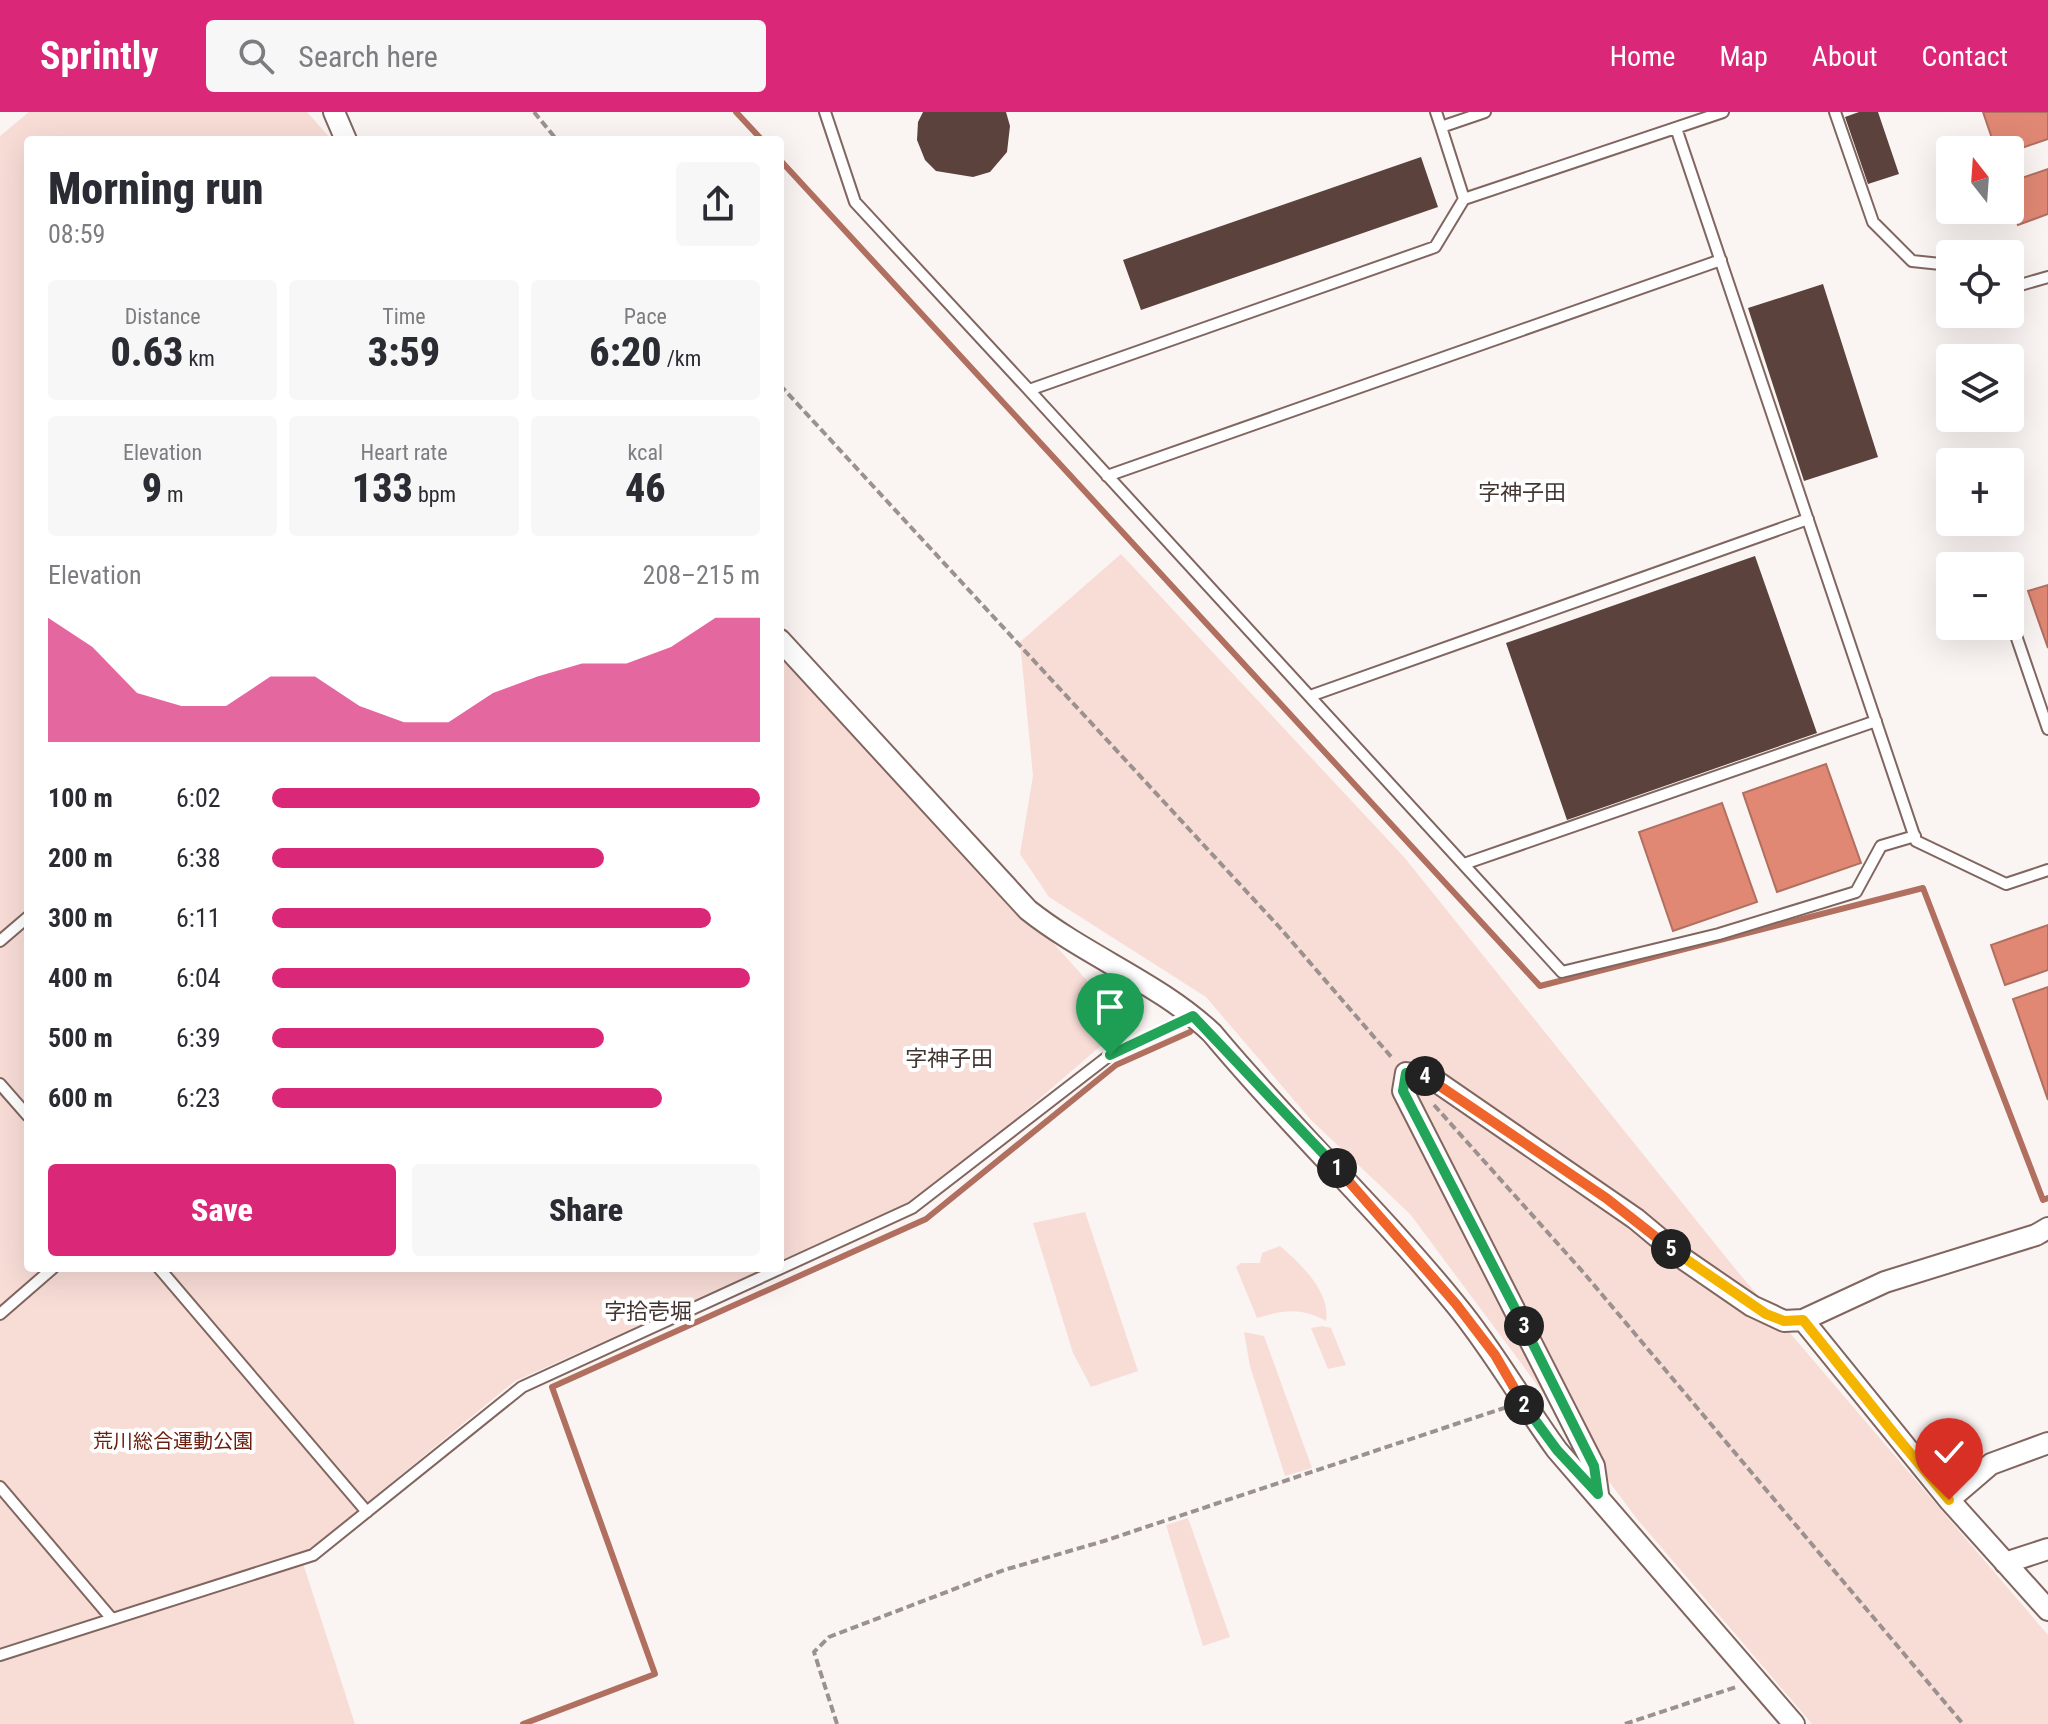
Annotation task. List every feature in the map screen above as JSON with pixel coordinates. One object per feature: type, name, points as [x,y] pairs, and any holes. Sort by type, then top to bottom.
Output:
[{"type":"street","points":[[334,112],[344,136]]},
{"type":"street","points":[[784,644],[1028,910],[1064,939],[1193,1016],[1345,1176],[1456,1304],[1495,1355],[1522,1403],[1557,1450],[1794,1724]]},
{"type":"street","points":[[1598,1494],[1594,1466],[1403,1091],[1406,1073],[1430,1077],[1636,1219],[1678,1255],[1774,1319],[1803,1320],[1871,1288],[2036,1235],[2048,1228]]},
{"type":"street","points":[[1803,1320],[1949,1500],[2048,1610]]},
{"type":"street","points":[[1949,1500],[1991,1464],[2048,1443]]},
{"type":"street","points":[[2005,1563],[2048,1549]]},
{"type":"lane","points":[[825,112],[855,202],[1562,972],[1719,934],[1856,892],[1881,846],[1915,836]]},
{"type":"lane","points":[[1436,112],[1464,199]]},
{"type":"lane","points":[[1441,127],[1485,112]]},
{"type":"lane","points":[[1029,390],[1435,247],[1464,199],[1723,112]]},
{"type":"lane","points":[[1835,112],[1873,222],[1912,261],[1936,264]]},
{"type":"lane","points":[[1676,128],[1916,841],[2006,884],[2048,870]]},
{"type":"lane","points":[[1107,476],[1721,260]]},
{"type":"lane","points":[[2024,284],[2048,277]]},
{"type":"lane","points":[[1310,696],[1808,519]]},
{"type":"lane","points":[[2018,640],[2048,729]]},
{"type":"lane","points":[[1464,864],[1876,721]]},
{"type":"lane","points":[[0,941],[24,920]]},
{"type":"lane","points":[[784,1267],[912,1208],[1110,1055],[1193,1016]]},
{"type":"lane","points":[[0,1084],[24,1111]]},
{"type":"lane","points":[[0,1314],[48,1272]]},
{"type":"lane","points":[[162,1272],[367,1512]]},
{"type":"lane","points":[[0,1655],[313,1555],[522,1387],[773,1272]]},
{"type":"lane","points":[[0,1487],[112,1619]]},
{"type":"path","points":[[534,112],[554,136]]},
{"type":"path","points":[[784,389],[1281,929],[1411,1079],[1406,1073]]},
{"type":"path","points":[[1431,1101],[1583,1272],[1963,1724]]},
{"type":"path","points":[[837,1724],[814,1652],[829,1637],[1004,1570],[1104,1541],[1522,1403]]},
{"type":"path","points":[[1625,1724],[1757,1680]]},
{"type":"green space","name":"荒川総合運動公園","points":[[29,112],[307,112],[328,136],[24,136],[24,1272],[760,1272],[515,1381],[301,1557],[355,1724],[0,1724],[0,136]]},
{"type":"green space","points":[[1121,554],[1404,857],[1737,1271],[2048,1635],[2048,1724],[1812,1724],[1637,1519],[1410,1214],[1311,1120],[1206,997],[1049,897],[1020,854],[1033,776],[1020,642]]},
{"type":"green space","points":[[784,643],[1126,1024],[971,1158],[891,1214],[784,1261]]},
{"type":"green space","points":[[1085,1212],[1138,1371],[1091,1387],[1073,1353],[1033,1223]]},
{"type":"green space","points":[[1280,1246],[1319,1289],[1324,1299],[1326,1321],[1292,1311],[1257,1318],[1236,1267],[1241,1263],[1260,1263],[1262,1253]]},
{"type":"green space","points":[[1311,1328],[1331,1328],[1346,1365],[1328,1369]]},
{"type":"green space","points":[[1244,1332],[1264,1336],[1312,1468],[1285,1476],[1250,1366]]},
{"type":"green space","points":[[1188,1518],[1230,1637],[1203,1646],[1166,1525]]},
{"type":"shaded area","points":[[1983,112],[2048,112],[2048,139],[2024,147],[2024,136],[1991,136]]},
{"type":"shaded area","points":[[2048,169],[2048,214],[2024,223],[2024,177]]},
{"type":"shaded area","points":[[2048,585],[2048,648],[2028,591]]},
{"type":"shaded area","points":[[1826,764],[1861,863],[1777,892],[1743,793]]},
{"type":"shaded area","points":[[1722,803],[1757,902],[1673,931],[1639,832]]},
{"type":"shaded area","points":[[2048,925],[2048,970],[2005,985],[1991,945]]},
{"type":"shaded area","points":[[2048,987],[2048,1100],[2013,999]]},
{"type":"building","points":[[923,112],[1006,112],[1010,126],[1007,152],[990,172],[973,177],[936,171],[925,160],[917,140],[918,122]]},
{"type":"building","points":[[1859,112],[1878,112],[1899,174],[1868,184],[1845,117]]},
{"type":"building","points":[[1421,157],[1438,207],[1141,310],[1123,260]]},
{"type":"building","points":[[1823,284],[1878,457],[1804,481],[1748,308]]},
{"type":"building","points":[[1755,556],[1817,733],[1567,820],[1506,643]]},
{"type":"waterway","points":[[736,112],[758,136]]},
{"type":"waterway","points":[[784,164],[1540,986],[1923,888],[2043,1200],[2048,1198]]},
{"type":"waterway","points":[[523,1724],[655,1674],[552,1387],[926,1219],[1116,1065],[1190,1032]]},
{"type":"district","name":"字神子田","points":[[1522,492]]},
{"type":"district","name":"字神子田","points":[[949,1058]]},
{"type":"district","name":"字拾壱堀","points":[[648,1311]]},
{"type":"route","points":[[1110,1055],[1193,1016],[1212,1033],[1258,1088],[1345,1176],[1456,1304],[1495,1355],[1522,1403],[1557,1450],[1598,1494],[1594,1466],[1403,1091],[1406,1073],[1430,1077],[1636,1219],[1678,1255],[1752,1306],[1774,1319],[1803,1320],[1949,1500]]}]
